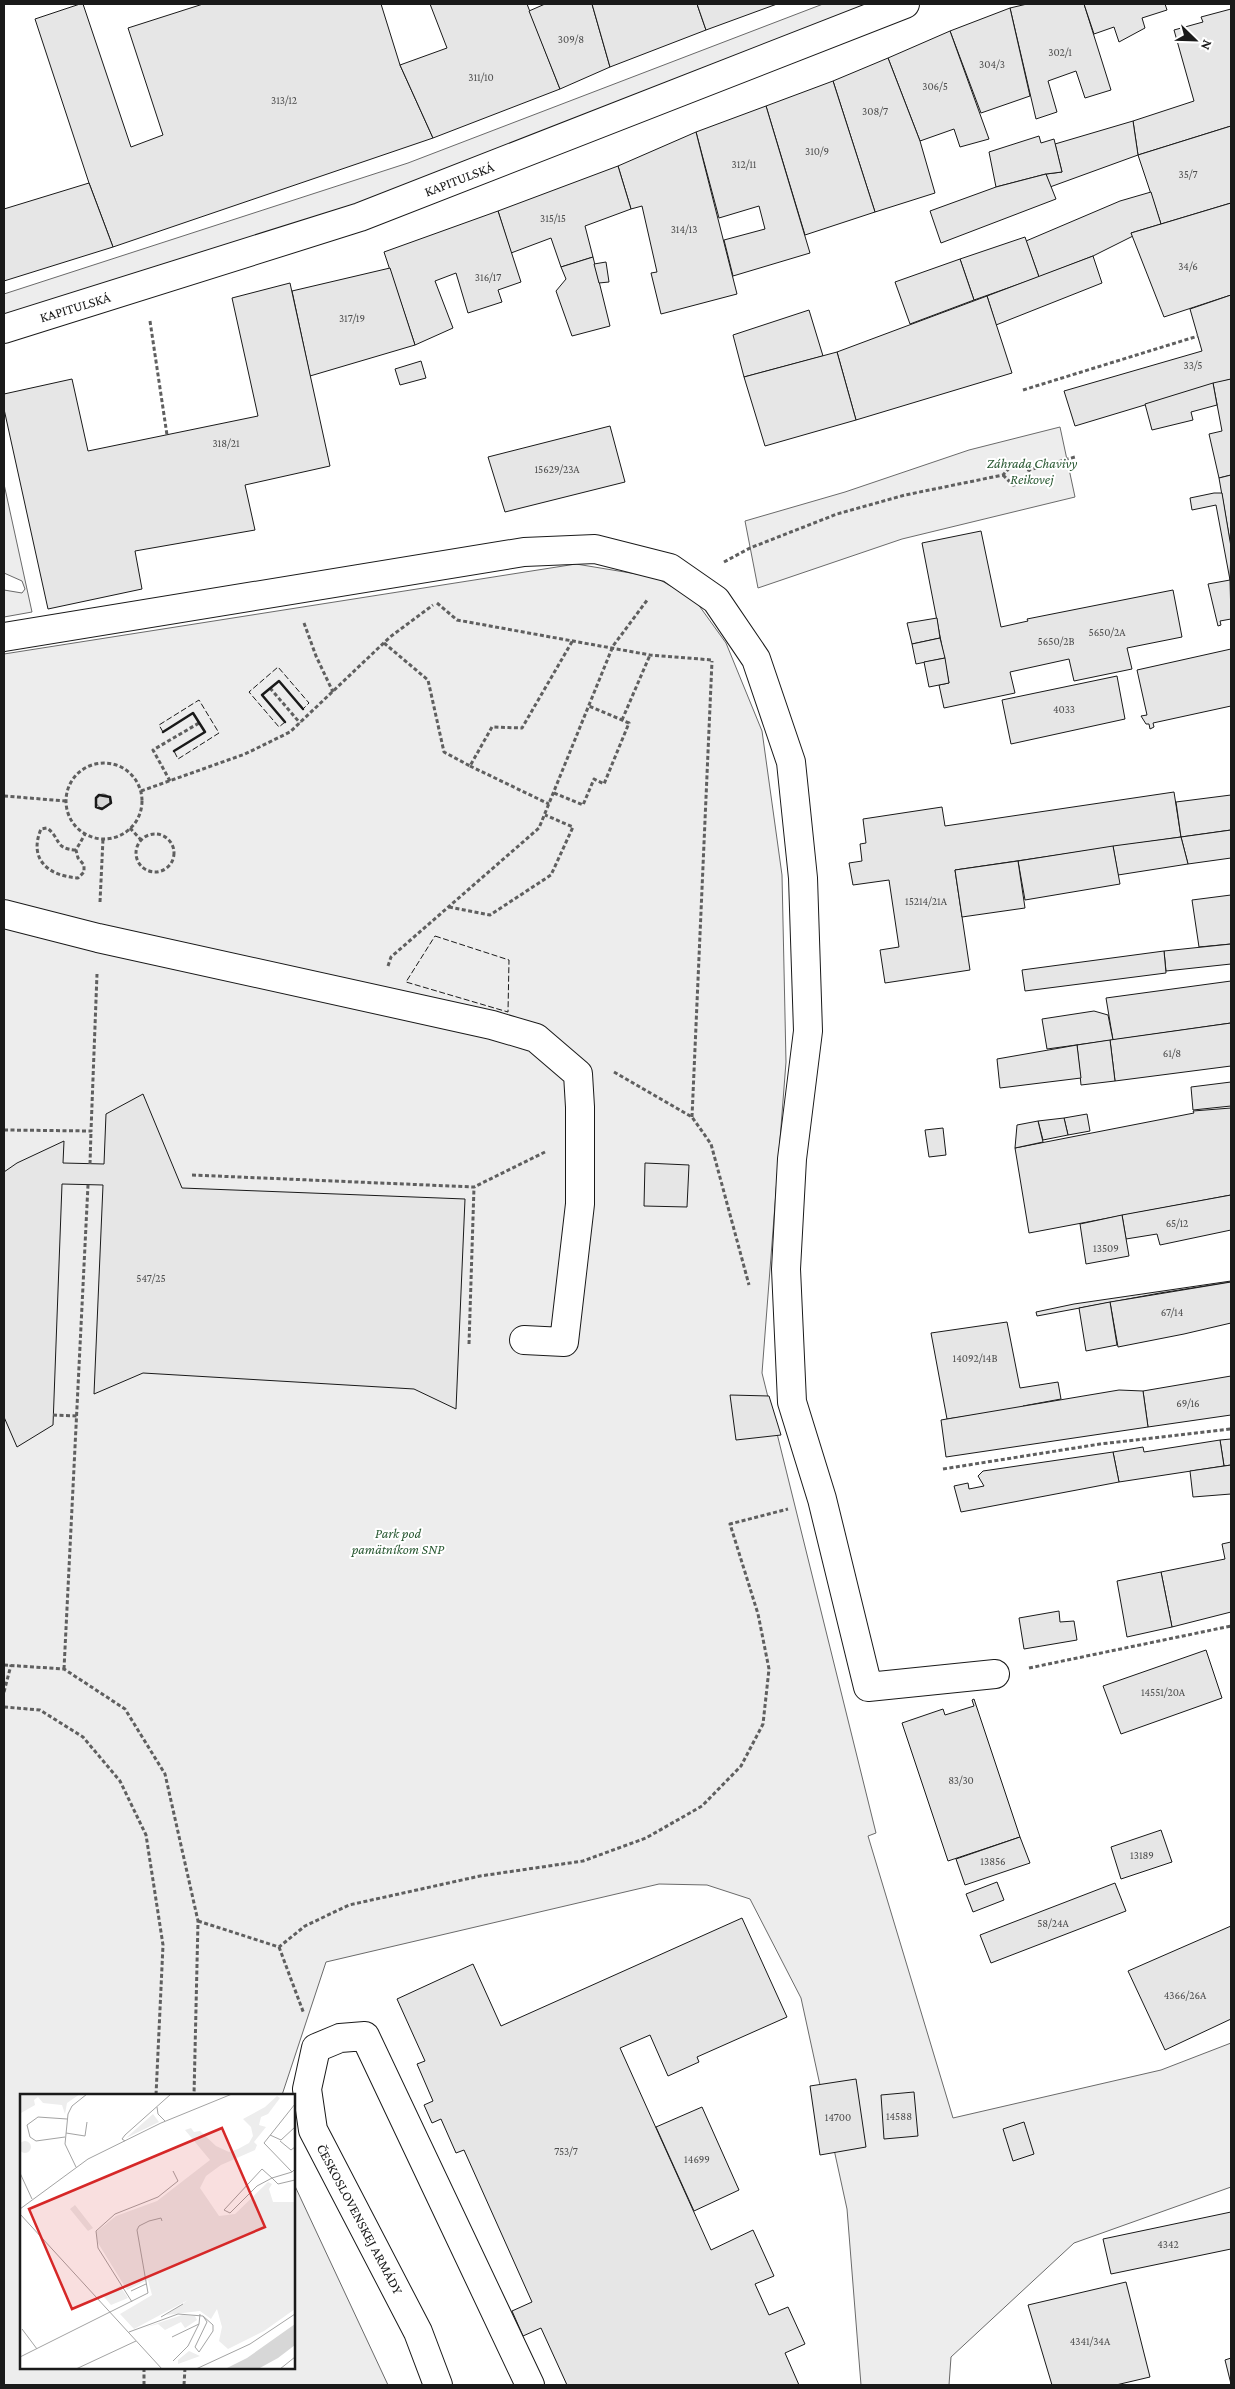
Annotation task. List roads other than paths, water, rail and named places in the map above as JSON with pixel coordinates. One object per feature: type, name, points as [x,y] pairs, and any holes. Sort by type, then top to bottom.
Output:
[{"type":"street","name":"KAPITULSKÁ","points":[[4,329],[360,217],[904,4]]},
{"type":"street","points":[[4,637],[524,552],[594,549],[679,574],[716,600],[756,659],[791,762],[803,878],[808,1031],[792,1159],[786,1269],[792,1402],[822,1499],[868,1687],[995,1674]]},
{"type":"street","points":[[4,914],[98,938],[492,1024],[536,1038],[578,1074],[580,1204],[564,1342],[524,1340]]},
{"type":"street","name":"ČESKOSLOVENSKEJ ARMÁDY","points":[[438,2385],[418,2332],[313,2130],[307,2089],[316,2048],[340,2038],[365,2036],[530,2385]]},
{"type":"park label","name":"Záhrada Chavivy Reikovej","points":[[1032,472]]},
{"type":"park label","name":"Park pod pamätníkom SNP","points":[[398,1542]]}]
